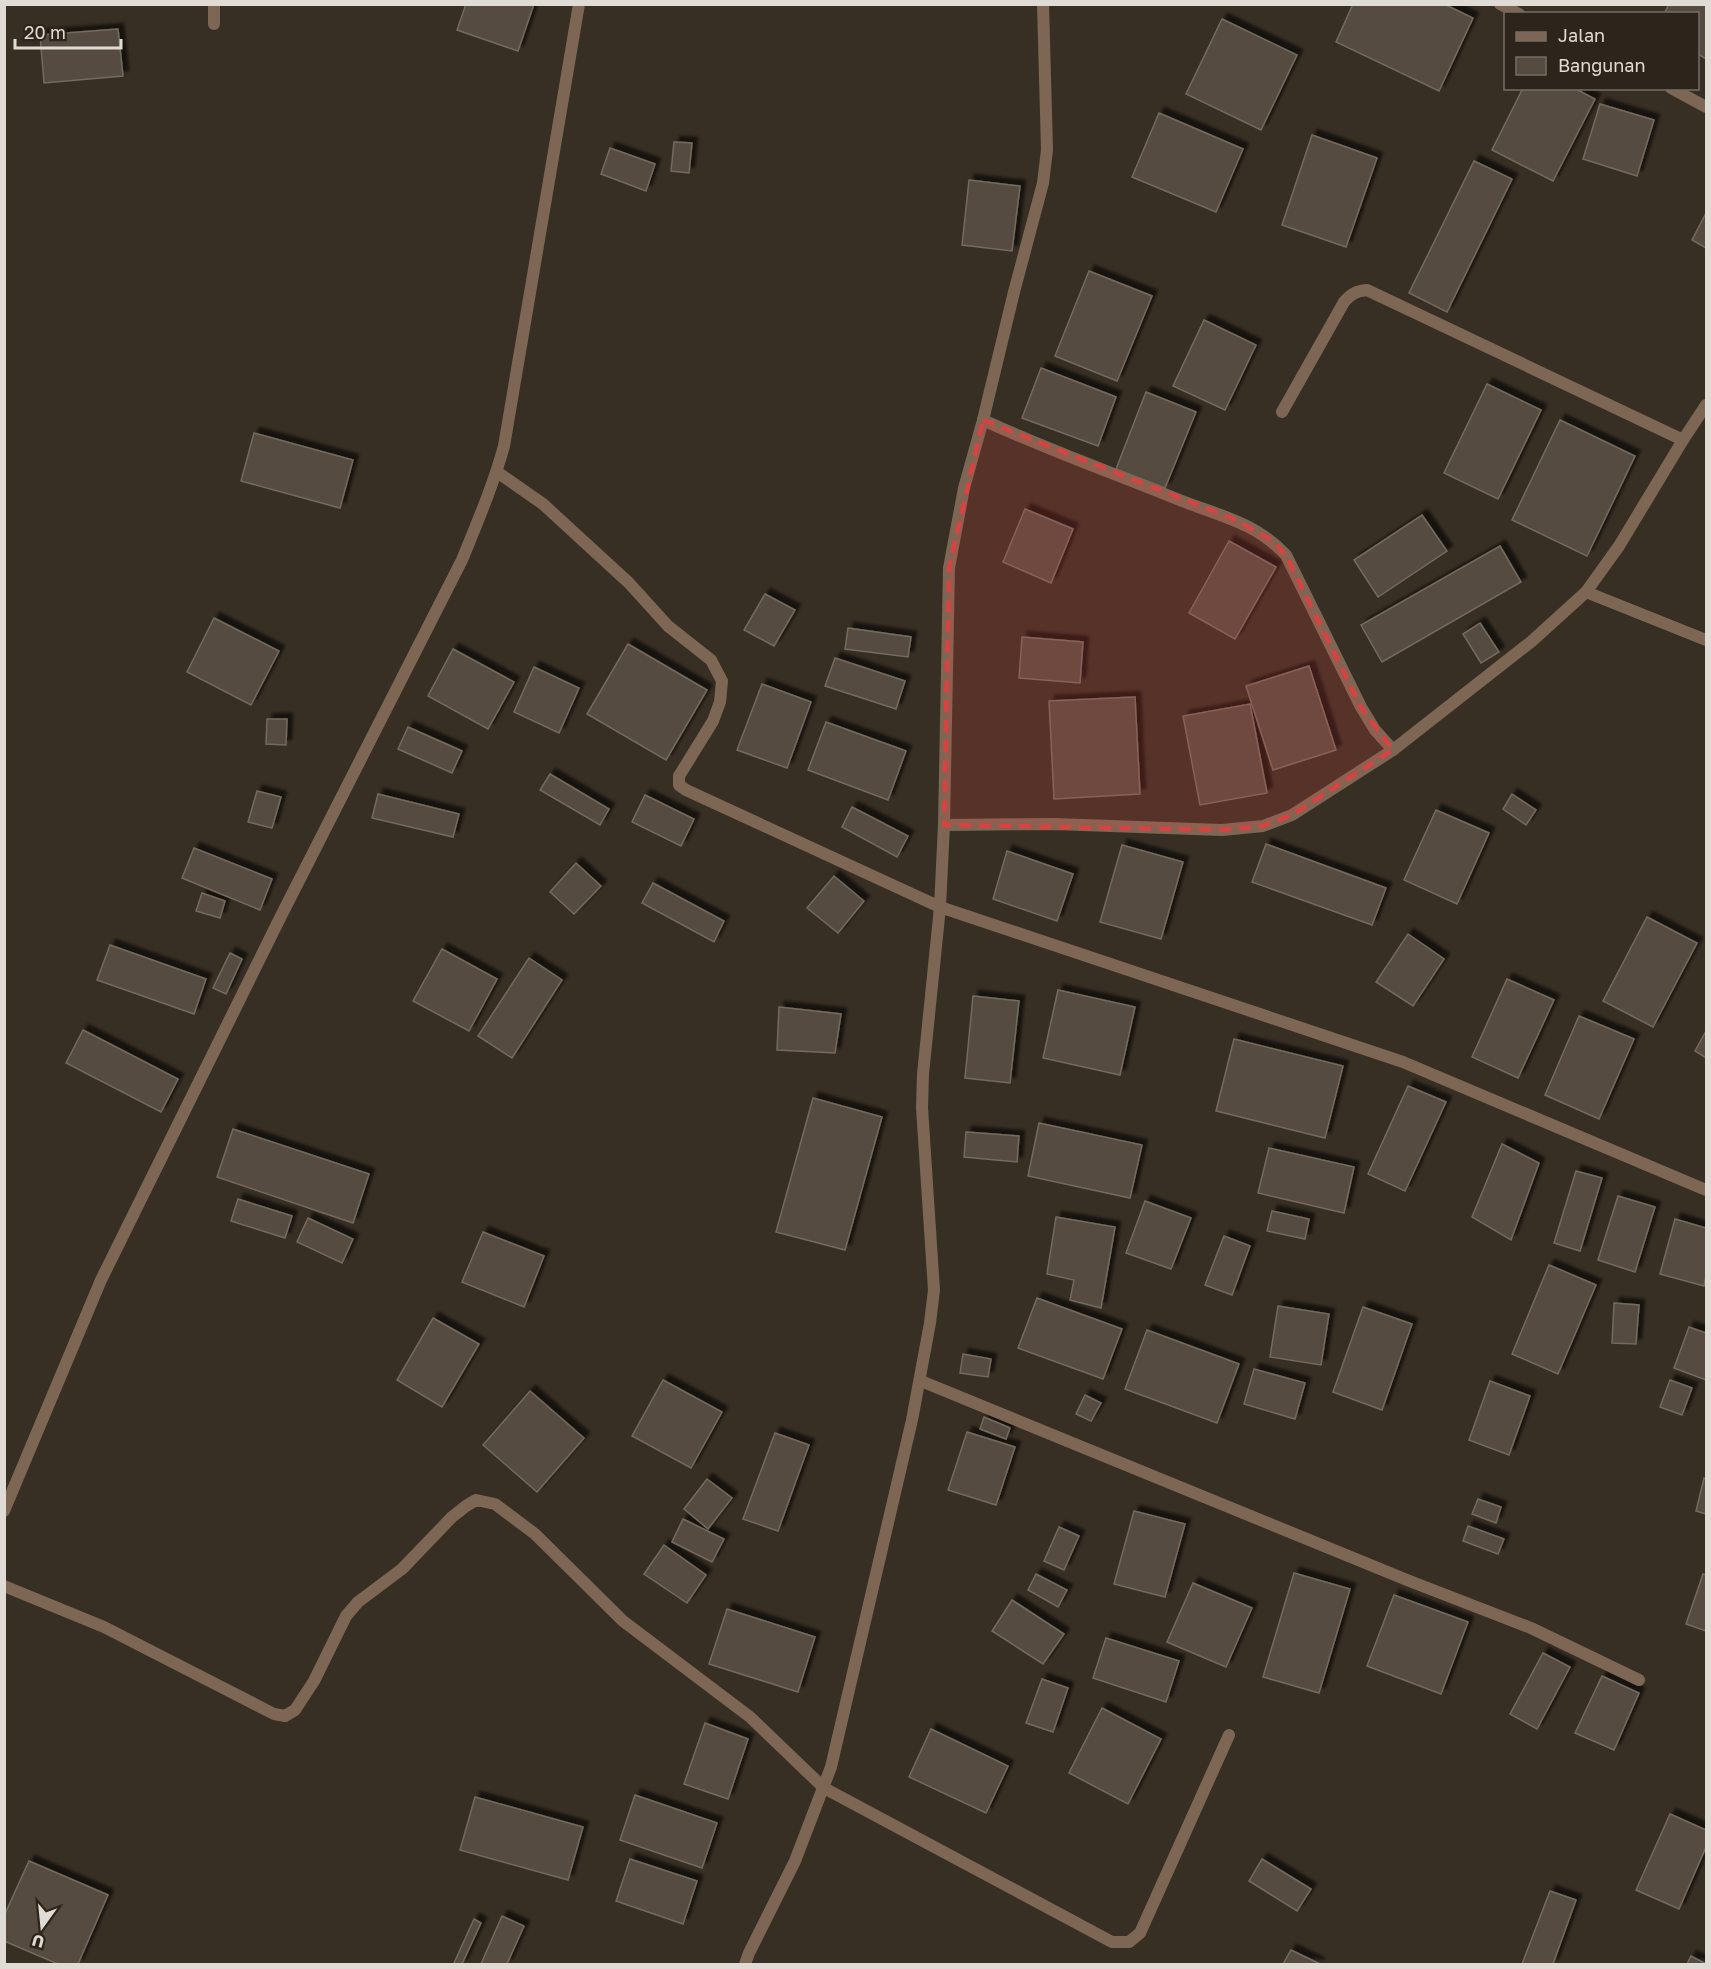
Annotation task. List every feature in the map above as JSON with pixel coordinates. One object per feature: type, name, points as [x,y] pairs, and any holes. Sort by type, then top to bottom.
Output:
[{"type":"street","points":[[214,4],[214,24]]},
{"type":"street","points":[[4,1511],[101,1280],[280,918],[462,560],[497,472],[506,435],[579,4]]},
{"type":"street","points":[[745,1965],[795,1861],[831,1767],[921,1381],[934,1290],[922,1108],[923,1074],[940,907],[944,825],[949,568],[964,488],[1043,183],[1047,150],[1043,4]]},
{"type":"street","points":[[1500,4],[1515,12]]},
{"type":"street","points":[[1675,90],[1707,107]]},
{"type":"street","points":[[1282,412],[1344,302],[1350,295],[1367,290],[1683,440]]},
{"type":"street","points":[[944,825],[1055,824],[1222,830],[1263,826],[1292,815],[1393,750],[1532,642],[1586,592],[1619,546],[1683,440],[1707,405]]},
{"type":"street","points":[[983,420],[1026,440],[1199,508],[1234,519],[1272,540],[1286,555],[1370,723],[1393,750]]},
{"type":"street","points":[[497,472],[543,504],[629,583],[669,626],[711,660],[722,681],[720,702],[713,721],[679,776],[679,785],[686,790],[940,907],[1403,1062],[1707,1190]]},
{"type":"street","points":[[1586,592],[1707,640]]},
{"type":"street","points":[[921,1381],[1407,1580],[1531,1628],[1639,1680]]},
{"type":"street","points":[[4,1586],[104,1627],[274,1714],[285,1716],[295,1710],[314,1682],[346,1616],[358,1602],[402,1569],[452,1517],[466,1506],[476,1500],[495,1504],[535,1534],[623,1621],[750,1717],[824,1788],[1112,1942],[1129,1942],[1140,1933],[1229,1735]]},
{"type":"highlighted area","points":[[983,420],[1234,519],[1272,540],[1286,555],[1361,707],[1393,750],[1292,815],[1263,826],[1222,830],[944,825],[949,568]]},
{"type":"building","points":[[466,4],[534,4],[518,51],[457,30]]},
{"type":"building","points":[[1353,4],[1444,4],[1473,18],[1439,91],[1336,42]]},
{"type":"building","points":[[1669,4],[1706,4],[1706,59],[1699,55],[1699,12],[1665,12]]},
{"type":"building","points":[[1222,19],[1297,55],[1261,130],[1186,94]]},
{"type":"building","points":[[118,29],[123,76],[44,83],[40,35]]},
{"type":"building","points":[[1522,90],[1578,90],[1595,99],[1553,181],[1492,150]]},
{"type":"building","points":[[1600,104],[1654,120],[1637,176],[1583,159]]},
{"type":"building","points":[[1159,113],[1243,149],[1216,212],[1132,177]]},
{"type":"building","points":[[1312,135],[1377,158],[1346,247],[1282,225]]},
{"type":"building","points":[[674,142],[692,143],[689,173],[671,171]]},
{"type":"building","points":[[610,148],[655,164],[646,191],[601,174]]},
{"type":"building","points":[[1474,161],[1512,179],[1447,312],[1409,293]]},
{"type":"building","points":[[969,180],[1020,186],[1012,251],[962,245]]},
{"type":"building","points":[[1706,213],[1706,248],[1692,240]]},
{"type":"building","points":[[1089,271],[1152,296],[1117,381],[1055,356]]},
{"type":"building","points":[[1204,320],[1256,345],[1225,410],[1173,386]]},
{"type":"building","points":[[1041,368],[1116,397],[1098,446],[1022,418]]},
{"type":"building","points":[[1487,384],[1541,410],[1498,499],[1444,473]]},
{"type":"building","points":[[1146,392],[1196,412],[1165,488],[1116,469]]},
{"type":"building","points":[[1560,420],[1635,456],[1587,556],[1512,520]]},
{"type":"building","points":[[254,433],[353,460],[340,508],[241,481]]},
{"type":"building","points":[[1025,509],[1073,529],[1051,583],[1003,562]]},
{"type":"building","points":[[1422,515],[1447,551],[1378,597],[1354,560]]},
{"type":"building","points":[[1229,541],[1276,567],[1235,639],[1189,613]]},
{"type":"building","points":[[1500,546],[1521,582],[1382,662],[1361,625]]},
{"type":"building","points":[[765,594],[795,610],[774,646],[744,630]]},
{"type":"building","points":[[214,618],[279,651],[251,705],[187,672]]},
{"type":"building","points":[[1480,623],[1499,652],[1481,663],[1463,634]]},
{"type":"building","points":[[848,628],[911,637],[908,657],[845,649]]},
{"type":"building","points":[[1022,637],[1083,642],[1080,683],[1019,678]]},
{"type":"building","points":[[628,644],[707,690],[666,760],[587,714]]},
{"type":"building","points":[[453,649],[514,682],[488,729],[428,696]]},
{"type":"building","points":[[835,658],[905,681],[896,709],[825,686]]},
{"type":"building","points":[[1309,666],[1336,750],[1273,770],[1246,686]]},
{"type":"building","points":[[534,667],[579,688],[559,733],[514,712]]},
{"type":"building","points":[[762,684],[811,702],[787,768],[737,750]]},
{"type":"building","points":[[1135,697],[1140,794],[1054,799],[1049,701]]},
{"type":"building","points":[[1250,704],[1267,793],[1200,805],[1183,716]]},
{"type":"building","points":[[267,719],[287,719],[286,745],[266,744]]},
{"type":"building","points":[[826,722],[906,751],[888,800],[808,770]]},
{"type":"building","points":[[408,727],[462,751],[452,773],[398,749]]},
{"type":"building","points":[[550,774],[609,809],[600,825],[540,790]]},
{"type":"building","points":[[257,791],[281,797],[272,828],[248,822]]},
{"type":"building","points":[[378,794],[459,814],[453,837],[372,818]]},
{"type":"building","points":[[1512,794],[1536,810],[1526,825],[1503,809]]},
{"type":"building","points":[[645,795],[694,819],[681,846],[632,822]]},
{"type":"building","points":[[852,807],[908,836],[897,857],[842,827]]},
{"type":"building","points":[[1436,810],[1489,833],[1457,904],[1404,880]]},
{"type":"building","points":[[1266,844],[1386,888],[1372,925],[1252,882]]},
{"type":"building","points":[[1122,845],[1183,862],[1161,939],[1100,922]]},
{"type":"building","points":[[194,848],[272,879],[260,910],[182,878]]},
{"type":"building","points":[[1007,851],[1073,874],[1057,921],[993,899]]},
{"type":"building","points":[[576,863],[601,886],[574,914],[550,892]]},
{"type":"building","points":[[834,876],[864,901],[838,933],[807,908]]},
{"type":"building","points":[[653,883],[724,921],[714,942],[642,903]]},
{"type":"building","points":[[202,893],[225,901],[220,918],[196,911]]},
{"type":"building","points":[[1647,917],[1697,943],[1653,1027],[1603,1001]]},
{"type":"building","points":[[1408,934],[1444,959],[1413,1006],[1376,982]]},
{"type":"building","points":[[110,945],[206,979],[194,1014],[97,980]]},
{"type":"building","points":[[442,949],[497,979],[469,1031],[413,1001]]},
{"type":"building","points":[[230,953],[242,959],[226,994],[213,988]]},
{"type":"building","points":[[529,958],[562,980],[512,1058],[478,1036]]},
{"type":"building","points":[[1507,979],[1554,1000],[1518,1078],[1472,1057]]},
{"type":"building","points":[[1058,990],[1135,1007],[1120,1075],[1043,1058]]},
{"type":"building","points":[[973,996],[1019,1001],[1010,1083],[965,1078]]},
{"type":"building","points":[[779,1007],[841,1014],[835,1053],[777,1050]]},
{"type":"building","points":[[1579,1016],[1634,1039],[1599,1119],[1545,1095]]},
{"type":"building","points":[[83,1030],[178,1079],[161,1112],[66,1063]]},
{"type":"building","points":[[1706,1031],[1706,1058],[1695,1051]]},
{"type":"building","points":[[1234,1039],[1343,1066],[1325,1138],[1216,1111]]},
{"type":"building","points":[[1408,1086],[1446,1102],[1405,1191],[1368,1174]]},
{"type":"building","points":[[813,1098],[882,1117],[845,1250],[776,1232]]},
{"type":"building","points":[[1039,1123],[1142,1145],[1130,1198],[1028,1176]]},
{"type":"building","points":[[233,1129],[369,1174],[353,1223],[217,1177]]},
{"type":"building","points":[[966,1132],[1019,1136],[1017,1162],[964,1157]]},
{"type":"building","points":[[1502,1144],[1539,1163],[1511,1240],[1472,1217]]},
{"type":"building","points":[[1269,1148],[1354,1167],[1344,1213],[1258,1193]]},
{"type":"building","points":[[1576,1171],[1602,1178],[1580,1251],[1554,1243]]},
{"type":"building","points":[[1618,1196],[1655,1207],[1635,1272],[1598,1260]]},
{"type":"building","points":[[238,1199],[292,1216],[285,1238],[231,1221]]},
{"type":"building","points":[[1145,1201],[1191,1218],[1171,1269],[1126,1253]]},
{"type":"building","points":[[1272,1211],[1309,1219],[1305,1239],[1267,1231]]},
{"type":"building","points":[[1056,1217],[1115,1227],[1101,1308],[1070,1300],[1074,1280],[1047,1274]]},
{"type":"building","points":[[308,1218],[353,1239],[342,1263],[297,1242]]},
{"type":"building","points":[[1675,1219],[1706,1228],[1704,1286],[1660,1274]]},
{"type":"building","points":[[483,1232],[544,1256],[524,1307],[462,1282]]},
{"type":"building","points":[[1224,1236],[1250,1246],[1232,1295],[1205,1285]]},
{"type":"building","points":[[1549,1265],[1596,1285],[1558,1374],[1512,1354]]},
{"type":"building","points":[[1037,1298],[1122,1329],[1103,1379],[1018,1348]]},
{"type":"building","points":[[1614,1303],[1639,1305],[1636,1344],[1612,1343]]},
{"type":"building","points":[[1278,1306],[1329,1314],[1321,1365],[1270,1357]]},
{"type":"building","points":[[1363,1307],[1412,1324],[1382,1410],[1333,1392]]},
{"type":"building","points":[[433,1318],[479,1344],[442,1407],[397,1380]]},
{"type":"building","points":[[1689,1327],[1706,1333],[1706,1380],[1674,1368]]},
{"type":"building","points":[[1147,1330],[1239,1364],[1217,1423],[1125,1389]]},
{"type":"building","points":[[963,1354],[991,1359],[988,1377],[960,1373]]},
{"type":"building","points":[[1254,1369],[1305,1383],[1295,1419],[1244,1404]]},
{"type":"building","points":[[663,1380],[722,1412],[691,1468],[632,1436]]},
{"type":"building","points":[[1670,1380],[1692,1388],[1682,1415],[1660,1407]]},
{"type":"building","points":[[1490,1381],[1530,1396],[1509,1455],[1469,1440]]},
{"type":"building","points":[[530,1391],[584,1438],[537,1492],[483,1445]]},
{"type":"building","points":[[1085,1395],[1101,1403],[1091,1421],[1076,1414]]},
{"type":"building","points":[[984,1417],[1010,1428],[1006,1439],[980,1429]]},
{"type":"building","points":[[967,1432],[1015,1447],[996,1505],[948,1490]]},
{"type":"building","points":[[775,1433],[809,1445],[778,1531],[743,1519]]},
{"type":"building","points":[[1704,1478],[1706,1479],[1706,1514],[1696,1511]]},
{"type":"building","points":[[707,1479],[732,1498],[708,1529],[684,1509]]},
{"type":"building","points":[[1478,1499],[1501,1507],[1496,1523],[1472,1514]]},
{"type":"building","points":[[1134,1511],[1185,1524],[1165,1597],[1114,1584]]},
{"type":"building","points":[[683,1519],[724,1539],[712,1562],[672,1542]]},
{"type":"building","points":[[1468,1526],[1504,1539],[1498,1554],[1463,1541]]},
{"type":"building","points":[[1059,1527],[1079,1536],[1064,1570],[1044,1561]]},
{"type":"building","points":[[664,1545],[706,1575],[687,1603],[644,1574]]},
{"type":"building","points":[[1294,1573],[1350,1589],[1319,1693],[1263,1677]]},
{"type":"building","points":[[1036,1574],[1067,1590],[1058,1607],[1028,1590]]},
{"type":"building","points":[[1703,1574],[1706,1575],[1706,1631],[1686,1624]]},
{"type":"building","points":[[1193,1583],[1252,1608],[1226,1667],[1167,1642]]},
{"type":"building","points":[[1394,1595],[1468,1622],[1441,1694],[1367,1666]]},
{"type":"building","points":[[1012,1600],[1064,1634],[1043,1664],[992,1631]]},
{"type":"building","points":[[727,1609],[815,1637],[798,1692],[709,1664]]},
{"type":"building","points":[[1106,1638],[1179,1661],[1166,1702],[1093,1678]]},
{"type":"building","points":[[1543,1653],[1570,1667],[1537,1729],[1510,1714]]},
{"type":"building","points":[[1602,1676],[1639,1693],[1614,1750],[1575,1733]]},
{"type":"building","points":[[1042,1679],[1068,1688],[1053,1732],[1026,1723]]},
{"type":"building","points":[[1102,1708],[1161,1739],[1128,1804],[1069,1773]]},
{"type":"building","points":[[705,1723],[748,1739],[728,1799],[684,1784]]},
{"type":"building","points":[[931,1729],[1008,1766],[986,1813],[909,1777]]},
{"type":"building","points":[[635,1795],[717,1823],[702,1868],[620,1840]]},
{"type":"building","points":[[475,1797],[583,1827],[568,1880],[460,1850]]},
{"type":"building","points":[[1670,1814],[1706,1830],[1706,1847],[1679,1909],[1636,1890]]},
{"type":"building","points":[[630,1859],[697,1881],[683,1924],[616,1901]]},
{"type":"building","points":[[1262,1859],[1311,1889],[1297,1911],[1249,1881]]},
{"type":"building","points":[[29,1861],[108,1895],[78,1964],[58,1964],[4,1941],[4,1916]]},
{"type":"building","points":[[1550,1891],[1576,1900],[1553,1964],[1522,1964]]},
{"type":"building","points":[[502,1916],[524,1926],[507,1964],[481,1964]]},
{"type":"building","points":[[474,1919],[481,1923],[462,1964],[454,1963]]},
{"type":"building","points":[[1291,1950],[1320,1964],[1283,1964]]},
{"type":"building","points":[[1691,1956],[1706,1964],[1687,1964]]}]
